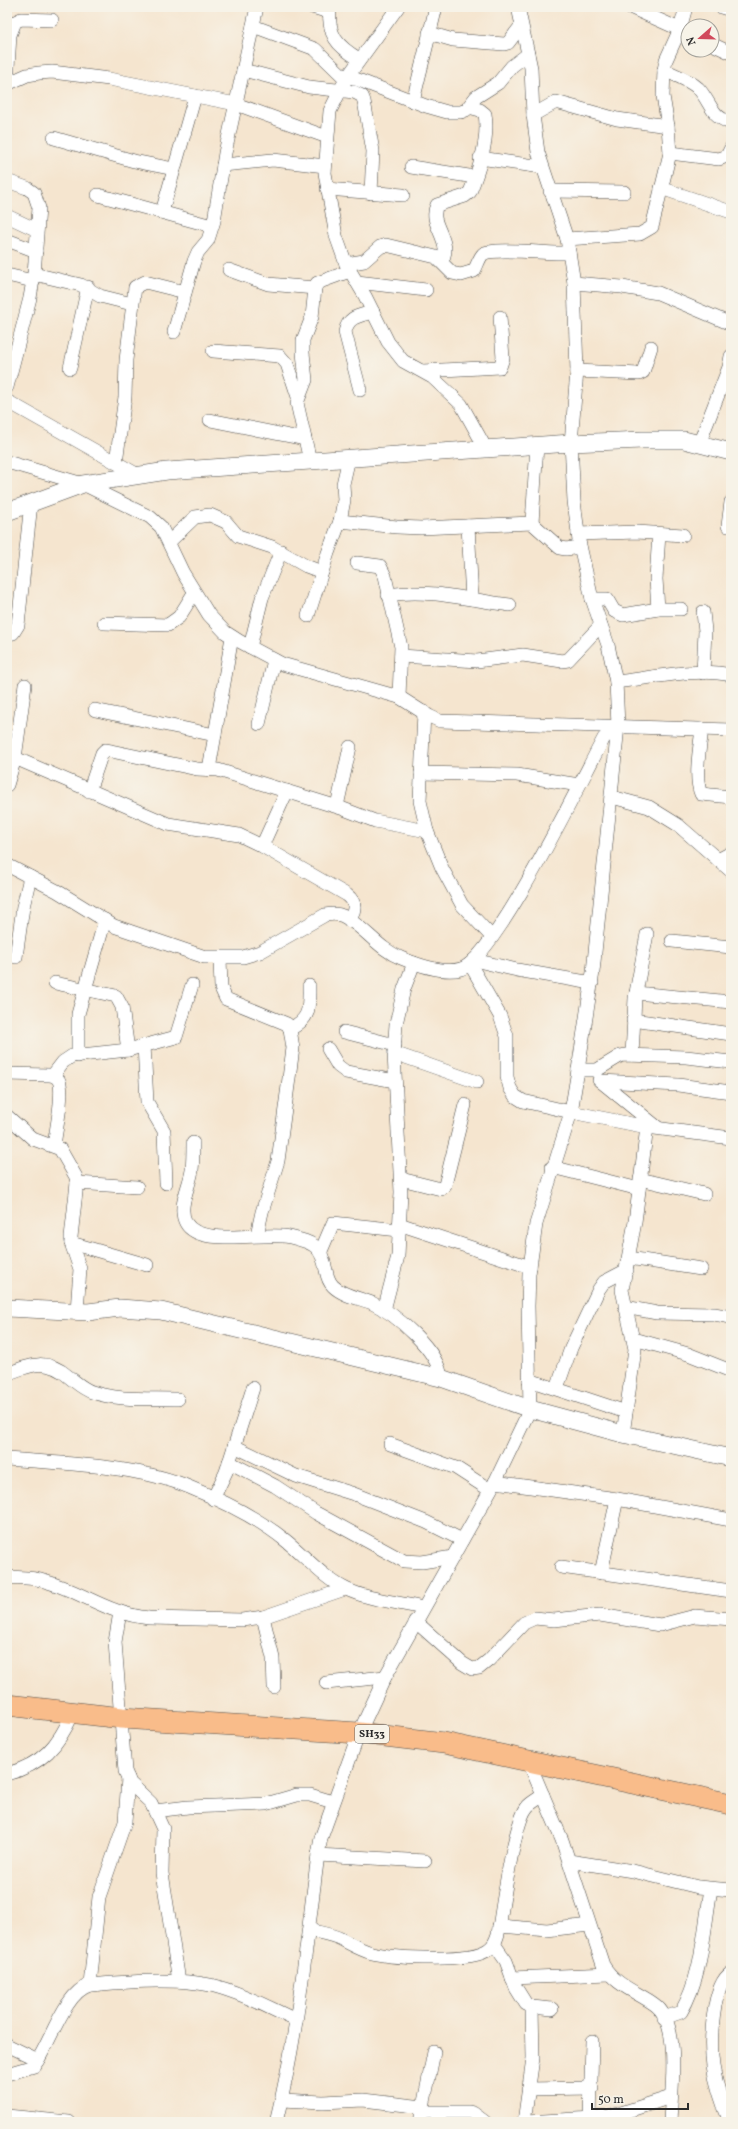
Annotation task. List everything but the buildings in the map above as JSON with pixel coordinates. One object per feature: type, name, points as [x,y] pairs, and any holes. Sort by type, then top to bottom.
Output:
[{"type":"main road","name":"SH33","points":[[7,1705],[122,1718],[359,1732],[444,1743],[731,1804]]},
{"type":"street","points":[[174,332],[196,256],[208,240],[212,226],[223,165],[257,7]]},
{"type":"street","points":[[312,7],[329,10],[330,29],[337,43],[342,49],[359,59]]},
{"type":"street","points":[[398,7],[344,81],[330,111],[325,166],[327,189],[336,236],[351,272],[388,342],[409,366],[432,377],[461,404],[486,449]]},
{"type":"street","points":[[413,101],[436,7]]},
{"type":"street","points":[[276,2122],[282,2100],[296,2020],[321,1838],[333,1802],[359,1732],[385,1677],[422,1608],[493,1486],[530,1409],[528,1306],[530,1266],[536,1224],[552,1167],[571,1112],[582,1071],[612,797],[618,726],[616,682],[608,645],[592,599],[578,534],[570,443],[577,372],[574,283],[567,239],[538,152],[533,115],[531,68],[518,7]]},
{"type":"street","points":[[630,7],[680,29]]},
{"type":"street","points":[[685,18],[686,7]]},
{"type":"street","points":[[721,7],[731,10]]},
{"type":"street","points":[[52,20],[22,13],[15,22],[12,28],[8,48],[7,84],[27,75],[52,72],[109,79],[236,104],[327,137]]},
{"type":"street","points":[[253,26],[315,49],[364,101],[373,151],[371,193]]},
{"type":"street","points":[[429,33],[452,40],[504,44],[512,39],[521,26]]},
{"type":"street","points":[[567,239],[647,232],[652,227],[655,220],[670,152],[668,126],[663,96],[664,70],[666,60],[680,37]]},
{"type":"street","points":[[720,48],[731,53]]},
{"type":"street","points":[[243,70],[309,87],[344,81],[448,112],[461,112],[469,107],[473,100],[498,83],[512,66],[528,54]]},
{"type":"street","points":[[664,70],[694,84],[704,95],[716,116],[731,123]]},
{"type":"street","points":[[162,212],[195,96]]},
{"type":"street","points":[[533,115],[556,102],[617,120],[668,126]]},
{"type":"street","points":[[442,262],[446,251],[434,210],[437,205],[465,196],[470,192],[480,158],[486,120],[485,114],[480,110],[469,107]]},
{"type":"street","points":[[54,138],[134,161],[174,170]]},
{"type":"street","points":[[670,152],[718,160],[727,156],[731,148]]},
{"type":"street","points":[[480,158],[542,167]]},
{"type":"street","points":[[223,165],[273,160],[325,166]]},
{"type":"street","points":[[412,167],[475,177]]},
{"type":"street","points":[[7,181],[27,188],[34,193],[39,208],[36,251],[30,298],[7,387]]},
{"type":"street","points":[[661,188],[731,212]]},
{"type":"street","points":[[327,189],[402,196]]},
{"type":"street","points":[[550,191],[624,192]]},
{"type":"street","points":[[98,195],[212,226]]},
{"type":"street","points":[[7,216],[37,230]]},
{"type":"street","points":[[7,240],[36,251]]},
{"type":"street","points":[[310,461],[297,409],[298,397],[306,380],[303,353],[304,340],[312,317],[315,288],[317,283],[351,272],[380,247],[386,245],[430,255],[442,262],[452,273],[461,275],[474,271],[480,258],[488,252],[522,251],[569,253]]},
{"type":"street","points":[[229,270],[268,284],[315,288]]},
{"type":"street","points":[[351,272],[426,290]]},
{"type":"street","points":[[7,274],[88,287],[100,296],[132,304]]},
{"type":"street","points":[[116,462],[125,397],[126,360],[135,287],[145,282],[185,292]]},
{"type":"street","points":[[574,283],[622,287],[658,293],[731,324]]},
{"type":"street","points":[[70,368],[88,287]]},
{"type":"street","points":[[360,390],[345,332],[346,325],[353,318],[373,312]]},
{"type":"street","points":[[422,371],[500,367],[503,358],[500,317]]},
{"type":"street","points":[[577,372],[639,374],[646,368],[651,347]]},
{"type":"street","points":[[213,351],[280,356],[284,358],[298,397]]},
{"type":"street","points":[[699,444],[729,367],[731,356]]},
{"type":"street","points":[[7,401],[138,475]]},
{"type":"street","points":[[210,420],[305,439]]},
{"type":"street","points":[[7,512],[83,484],[166,471],[570,443],[684,440],[731,452]]},
{"type":"street","points":[[532,523],[537,445]]},
{"type":"street","points":[[308,616],[340,521],[344,500],[343,484],[349,458]]},
{"type":"street","points":[[7,462],[83,484],[150,518],[160,527],[194,593],[209,615],[232,637],[274,660],[312,673],[400,697],[440,721],[730,730]]},
{"type":"street","points":[[728,526],[731,502]]},
{"type":"street","points":[[7,634],[13,633],[18,625],[31,503]]},
{"type":"street","points":[[169,542],[195,517],[210,515],[226,522],[238,536],[281,551],[306,566],[322,572]]},
{"type":"street","points":[[340,521],[397,527],[532,523],[560,548],[566,549],[580,547]]},
{"type":"street","points":[[468,526],[472,599]]},
{"type":"street","points":[[578,534],[637,532],[683,535]]},
{"type":"street","points":[[658,609],[656,579],[660,534]]},
{"type":"street","points":[[250,647],[262,598],[281,551]]},
{"type":"street","points":[[357,563],[380,566],[385,576],[402,656],[400,697]]},
{"type":"street","points":[[388,594],[421,592],[510,605]]},
{"type":"street","points":[[104,623],[168,625],[178,617],[194,593]]},
{"type":"street","points":[[592,599],[606,599],[614,611],[623,615],[658,609],[682,609]]},
{"type":"street","points":[[703,612],[705,631],[703,673]]},
{"type":"street","points":[[402,656],[477,661],[523,655],[562,661],[568,660],[601,625]]},
{"type":"street","points":[[209,769],[232,637]]},
{"type":"street","points":[[259,724],[274,660]]},
{"type":"street","points":[[616,682],[703,673],[731,675]]},
{"type":"street","points":[[7,785],[25,685]]},
{"type":"street","points":[[95,710],[215,735]]},
{"type":"street","points":[[424,712],[420,802],[427,831],[442,868],[462,905],[492,937]]},
{"type":"street","points":[[7,864],[114,926],[205,957],[243,957],[260,952],[325,915],[333,914],[342,915],[373,941],[399,958],[446,970],[460,969],[472,962],[508,914],[604,738],[618,726]]},
{"type":"street","points":[[702,729],[698,778],[699,790],[701,794],[705,795],[731,797]]},
{"type":"street","points":[[337,806],[350,747]]},
{"type":"street","points":[[89,790],[98,761],[105,750],[197,769],[209,769],[238,775],[337,806],[375,821],[427,831]]},
{"type":"street","points":[[12,761],[89,790],[168,824],[194,829],[232,833],[262,846],[353,900],[355,905],[350,921]]},
{"type":"street","points":[[421,773],[517,775],[579,785]]},
{"type":"street","points":[[262,846],[287,791]]},
{"type":"street","points":[[612,797],[649,807],[678,825],[731,871]]},
{"type":"street","points":[[718,860],[731,853]]},
{"type":"street","points":[[16,957],[23,907],[30,877]]},
{"type":"street","points":[[78,1056],[78,1014],[105,920]]},
{"type":"street","points":[[632,1055],[633,1020],[636,993],[647,934]]},
{"type":"street","points":[[672,941],[731,947]]},
{"type":"street","points":[[220,958],[221,988],[226,999],[287,1024],[290,1029],[293,1048],[278,1161],[262,1212],[257,1235]]},
{"type":"street","points":[[472,962],[592,983]]},
{"type":"street","points":[[472,962],[500,1016],[507,1036],[507,1077],[510,1088],[515,1096],[523,1100],[571,1112],[653,1127],[731,1138]]},
{"type":"street","points":[[384,1310],[398,1256],[401,1179],[394,1049],[400,1004],[414,963]]},
{"type":"street","points":[[55,984],[111,994],[119,1000],[125,1020],[128,1050]]},
{"type":"street","points":[[53,1075],[67,1059],[78,1056],[128,1050],[176,1037],[192,985]]},
{"type":"street","points":[[290,1029],[301,1023],[308,1014],[309,986]]},
{"type":"street","points":[[636,993],[731,1002]]},
{"type":"street","points":[[633,1020],[731,1034]]},
{"type":"street","points":[[344,1032],[394,1049],[477,1082]]},
{"type":"street","points":[[144,1045],[147,1102],[161,1122],[164,1130],[166,1183]]},
{"type":"street","points":[[328,1049],[338,1066],[346,1072],[395,1082]]},
{"type":"street","points":[[582,1071],[603,1068],[620,1056],[632,1055],[686,1057],[731,1062]]},
{"type":"street","points":[[582,1071],[601,1081],[653,1127]]},
{"type":"street","points":[[7,1074],[53,1075]]},
{"type":"street","points":[[53,1075],[60,1084],[54,1146]]},
{"type":"street","points":[[601,1081],[678,1084],[731,1092]]},
{"type":"street","points":[[401,1179],[441,1189],[444,1186],[465,1104]]},
{"type":"street","points":[[7,1116],[34,1139],[60,1149],[66,1157],[77,1183],[71,1243],[80,1269],[77,1312]]},
{"type":"street","points":[[623,1434],[635,1354],[634,1339],[622,1290],[628,1264],[640,1184],[653,1127]]},
{"type":"street","points":[[194,1143],[192,1171],[183,1207],[186,1223],[194,1231],[211,1237],[277,1235],[312,1243],[321,1251]]},
{"type":"street","points":[[552,1167],[640,1184],[704,1194]]},
{"type":"street","points":[[77,1183],[137,1187]]},
{"type":"street","points":[[441,1378],[438,1364],[432,1354],[413,1333],[384,1310],[334,1287],[326,1275],[321,1251],[333,1223],[399,1227],[530,1266]]},
{"type":"street","points":[[71,1243],[147,1265]]},
{"type":"street","points":[[557,1388],[571,1348],[599,1289],[604,1282],[628,1264],[701,1269]]},
{"type":"street","points":[[625,1307],[657,1313],[714,1314],[731,1317]]},
{"type":"street","points":[[7,1308],[77,1312],[120,1308],[161,1311],[441,1378],[530,1409],[623,1434],[731,1458]]},
{"type":"street","points":[[634,1339],[688,1354],[731,1371]]},
{"type":"street","points":[[7,1374],[35,1365],[46,1364],[57,1368],[81,1387],[92,1392],[127,1398],[178,1399]]},
{"type":"street","points":[[529,1380],[626,1412]]},
{"type":"street","points":[[213,1499],[229,1462],[252,1388]]},
{"type":"street","points":[[390,1444],[456,1468],[493,1486],[617,1499],[731,1520]]},
{"type":"street","points":[[234,1446],[296,1476],[354,1494],[426,1522],[462,1540]]},
{"type":"street","points":[[7,1459],[98,1467],[131,1472],[189,1487],[257,1522],[284,1539],[316,1567],[345,1589],[422,1608]]},
{"type":"street","points":[[229,1462],[275,1486],[316,1513],[404,1561],[422,1562],[452,1557]]},
{"type":"street","points":[[601,1573],[617,1499]]},
{"type":"street","points":[[561,1567],[731,1591]]},
{"type":"street","points":[[7,1578],[43,1580],[120,1612],[150,1618],[242,1620],[263,1617],[345,1589]]},
{"type":"street","points":[[120,1612],[115,1642],[122,1718],[123,1757],[130,1783],[151,1803],[163,1830],[162,1873],[179,1981]]},
{"type":"street","points":[[415,1621],[462,1663],[472,1669],[479,1668],[489,1660],[524,1623],[535,1618],[554,1620],[600,1615],[660,1625],[695,1616],[731,1619]]},
{"type":"street","points":[[263,1617],[273,1658],[274,1687]]},
{"type":"street","points":[[326,1683],[385,1677]]},
{"type":"street","points":[[7,1774],[43,1758],[63,1735],[73,1713]]},
{"type":"street","points":[[528,1760],[562,1840],[603,1965],[609,1974],[619,1984],[655,2004],[671,2032],[670,2122]]},
{"type":"street","points":[[90,1985],[99,1897],[125,1822],[128,1777]]},
{"type":"street","points":[[155,1811],[188,1807],[266,1804],[275,1802],[282,1798],[304,1795],[310,1795],[333,1802]]},
{"type":"street","points":[[309,1930],[336,1937],[370,1952],[400,1957],[458,1957],[481,1953],[488,1950],[494,1944],[499,1926],[512,1854],[521,1820],[528,1806],[543,1796]]},
{"type":"street","points":[[318,1855],[425,1861]]},
{"type":"street","points":[[568,1861],[633,1871],[711,1889],[731,1890]]},
{"type":"street","points":[[664,2018],[681,2012],[695,1978],[711,1889]]},
{"type":"street","points":[[499,1926],[547,1930],[589,1925]]},
{"type":"street","points":[[494,1944],[506,1961],[512,1978],[526,2004],[532,2007],[552,2009]]},
{"type":"street","points":[[730,2122],[713,2065],[712,2037],[718,1994],[723,1979],[731,1973]]},
{"type":"street","points":[[512,1978],[609,1974]]},
{"type":"street","points":[[7,2074],[34,2066],[53,2029],[70,2002],[83,1987],[90,1985],[179,1981],[219,1987],[296,2020]]},
{"type":"street","points":[[532,2007],[533,2058],[528,2089],[526,2122],[609,2119],[671,2097]]},
{"type":"street","points":[[590,2119],[592,2088],[592,2041]]},
{"type":"street","points":[[7,2045],[38,2060]]},
{"type":"street","points":[[422,2114],[434,2052]]},
{"type":"street","points":[[528,2089],[592,2088]]},
{"type":"street","points":[[282,2100],[323,2102],[363,2100],[422,2114],[469,2112],[473,2113],[484,2122]]},
{"type":"street","points":[[10,2118],[69,2122]]}]
